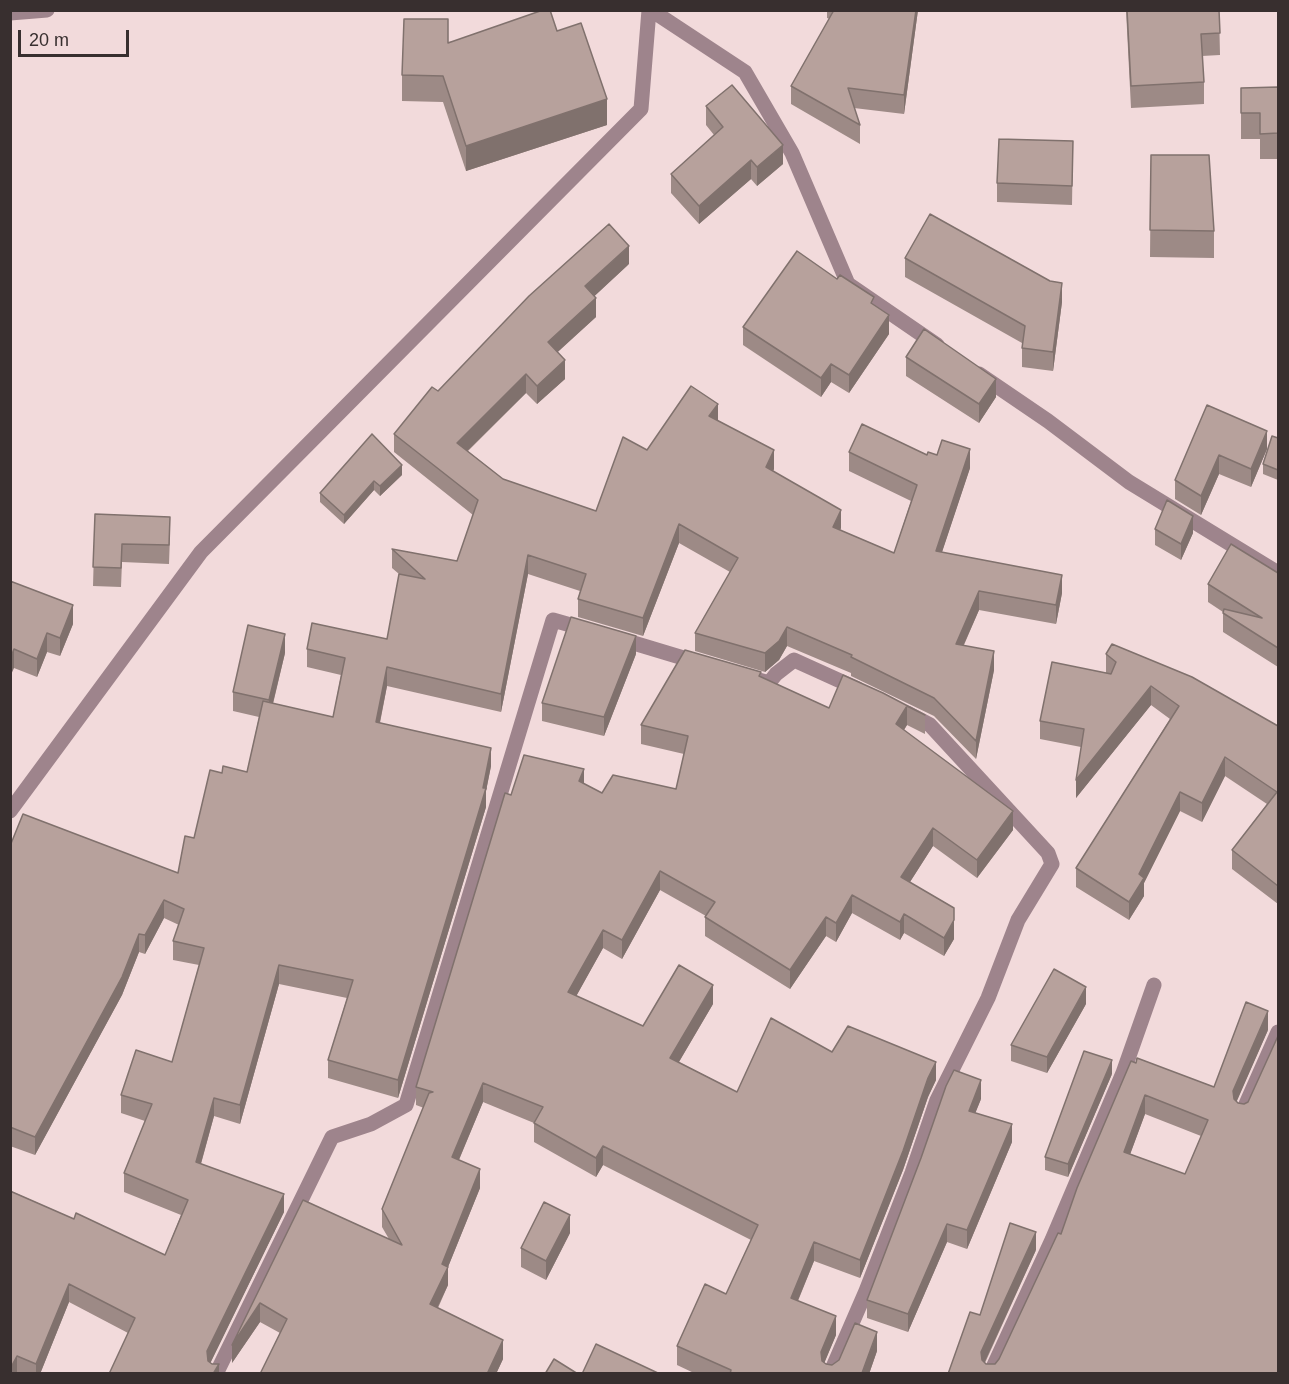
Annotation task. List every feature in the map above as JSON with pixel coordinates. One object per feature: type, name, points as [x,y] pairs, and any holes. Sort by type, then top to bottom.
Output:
[{"type":"street","points":[[10,14],[46,10]]},
{"type":"street","points":[[10,811],[201,552],[641,109],[650,10],[745,72],[792,153],[848,284],[1048,421],[1129,482],[1278,573]]},
{"type":"street","points":[[216,1374],[332,1137],[371,1124],[406,1105],[553,620],[712,666]]},
{"type":"street","points":[[735,673],[769,683],[776,674],[794,660],[867,693]]},
{"type":"street","points":[[830,1374],[866,1292],[912,1173],[937,1100],[988,998],[1018,920],[1052,864],[1048,853],[930,725],[896,707]]},
{"type":"street","points":[[990,1374],[1052,1240],[1119,1084],[1154,985]]},
{"type":"street","points":[[1242,1113],[1278,1032]]},
{"type":"building","points":[[543,10],[550,10],[557,31],[581,23],[607,99],[466,146],[443,76],[402,75],[404,19],[448,19],[448,43]]},
{"type":"building","points":[[834,10],[916,10],[904,95],[848,88],[860,125],[791,86]]},
{"type":"building","points":[[1127,10],[1219,10],[1220,33],[1201,34],[1204,82],[1131,86]]},
{"type":"building","points":[[732,85],[783,145],[757,167],[751,160],[699,206],[671,174],[723,127],[706,106]]},
{"type":"building","points":[[1278,87],[1278,133],[1260,134],[1260,113],[1241,113],[1241,88]]},
{"type":"building","points":[[999,139],[1073,141],[1072,186],[997,183]]},
{"type":"building","points":[[1151,155],[1209,155],[1214,231],[1150,230]]},
{"type":"building","points":[[930,214],[1050,281],[1062,283],[1053,352],[1022,348],[1025,326],[905,258]]},
{"type":"building","points":[[609,224],[629,246],[585,286],[596,298],[548,342],[565,360],[537,386],[526,374],[457,443],[503,479],[596,511],[623,437],[647,450],[691,386],[718,404],[709,416],[774,450],[766,467],[841,510],[833,527],[894,553],[917,485],[849,452],[862,424],[927,455],[928,452],[937,455],[942,440],[970,449],[936,551],[1062,575],[1056,605],[979,591],[956,644],[994,651],[976,741],[934,698],[851,657],[852,655],[787,627],[779,641],[765,653],[695,633],[738,558],[679,524],[643,618],[578,599],[586,574],[528,555],[501,694],[387,667],[376,722],[491,748],[483,788],[486,788],[398,1080],[328,1060],[353,980],[279,965],[240,1105],[214,1098],[196,1162],[284,1194],[207,1351],[208,1361],[212,1364],[219,1364],[213,1374],[109,1374],[135,1318],[69,1284],[36,1364],[17,1356],[10,1369],[10,1191],[74,1219],[76,1213],[165,1255],[188,1200],[124,1173],[152,1104],[121,1095],[136,1050],[172,1062],[204,948],[173,941],[184,909],[164,900],[145,935],[139,934],[122,977],[35,1137],[10,1127],[10,846],[23,814],[178,873],[185,836],[194,838],[210,770],[222,773],[223,766],[247,772],[263,701],[333,717],[345,658],[307,649],[312,623],[387,639],[399,574],[425,579],[392,549],[457,561],[478,500],[394,434],[432,387],[438,391],[529,296]]},
{"type":"building","points":[[797,251],[837,279],[840,275],[874,297],[871,303],[889,315],[849,375],[831,364],[821,378],[743,327]]},
{"type":"building","points":[[924,329],[996,379],[979,404],[906,357]]},
{"type":"building","points":[[1207,405],[1267,431],[1251,469],[1219,455],[1201,496],[1175,480]]},
{"type":"building","points":[[372,434],[402,465],[380,486],[374,481],[344,515],[320,493]]},
{"type":"building","points":[[1272,436],[1278,438],[1278,470],[1263,464]]},
{"type":"building","points":[[1167,500],[1193,516],[1181,544],[1155,529]]},
{"type":"building","points":[[95,514],[170,517],[169,545],[122,544],[121,568],[93,567]]},
{"type":"building","points":[[1231,544],[1278,573],[1278,648],[1223,613],[1224,609],[1262,618],[1208,584]]},
{"type":"building","points":[[10,581],[73,605],[60,638],[47,633],[37,659],[14,649],[10,659]]},
{"type":"building","points":[[571,617],[636,636],[604,717],[542,703]]},
{"type":"building","points":[[248,625],[285,634],[269,700],[233,692]]},
{"type":"building","points":[[1112,644],[1192,677],[1278,726],[1278,886],[1232,850],[1277,792],[1225,757],[1202,803],[1180,792],[1139,874],[1144,878],[1129,902],[1076,868],[1179,706],[1151,686],[1076,780],[1084,729],[1040,721],[1052,662],[1111,674],[1116,662],[1106,654]]},
{"type":"building","points":[[685,650],[761,672],[759,676],[829,708],[843,675],[883,693],[925,715],[907,706],[896,724],[1013,811],[977,860],[933,828],[901,877],[954,908],[954,920],[944,938],[904,914],[900,922],[852,895],[836,923],[826,917],[790,970],[705,917],[715,902],[660,871],[622,940],[603,930],[568,992],[643,1026],[679,965],[713,985],[670,1058],[737,1092],[771,1018],[832,1052],[848,1026],[936,1062],[860,1260],[814,1242],[791,1298],[836,1316],[821,1352],[822,1361],[826,1364],[832,1365],[839,1360],[855,1323],[877,1332],[863,1374],[730,1374],[731,1370],[677,1346],[705,1284],[726,1294],[758,1225],[603,1146],[596,1158],[534,1123],[543,1107],[483,1083],[452,1157],[480,1169],[442,1264],[448,1267],[430,1304],[503,1340],[487,1374],[260,1374],[287,1319],[260,1303],[232,1345],[303,1200],[402,1245],[382,1209],[429,1093],[433,1092],[416,1087],[505,793],[511,795],[524,755],[584,769],[579,781],[602,793],[613,775],[676,789],[688,736],[641,725]]},
{"type":"building","points":[[1054,969],[1086,987],[1047,1057],[1011,1045]]},
{"type":"building","points":[[1246,1002],[1268,1011],[1233,1091],[1234,1099],[1238,1103],[1248,1102],[1278,1036],[1278,1374],[948,1374],[970,1312],[980,1315],[1010,1223],[1036,1232],[981,1352],[982,1360],[986,1364],[995,1364],[999,1359],[1058,1233],[1061,1234],[1077,1188],[1131,1061],[1136,1063],[1137,1058],[1214,1087]],"holes":[[[1145,1095],[1208,1120],[1185,1174],[1124,1152]]]},
{"type":"building","points":[[1084,1051],[1112,1060],[1068,1164],[1045,1157]]},
{"type":"building","points":[[954,1070],[981,1080],[969,1111],[1012,1124],[967,1230],[947,1224],[908,1314],[867,1300],[946,1086]]},
{"type":"building","points":[[544,1202],[570,1215],[546,1261],[521,1248]]},
{"type":"building","points":[[596,1344],[660,1374],[582,1374]]},
{"type":"building","points":[[554,1359],[578,1374],[545,1374]]}]
